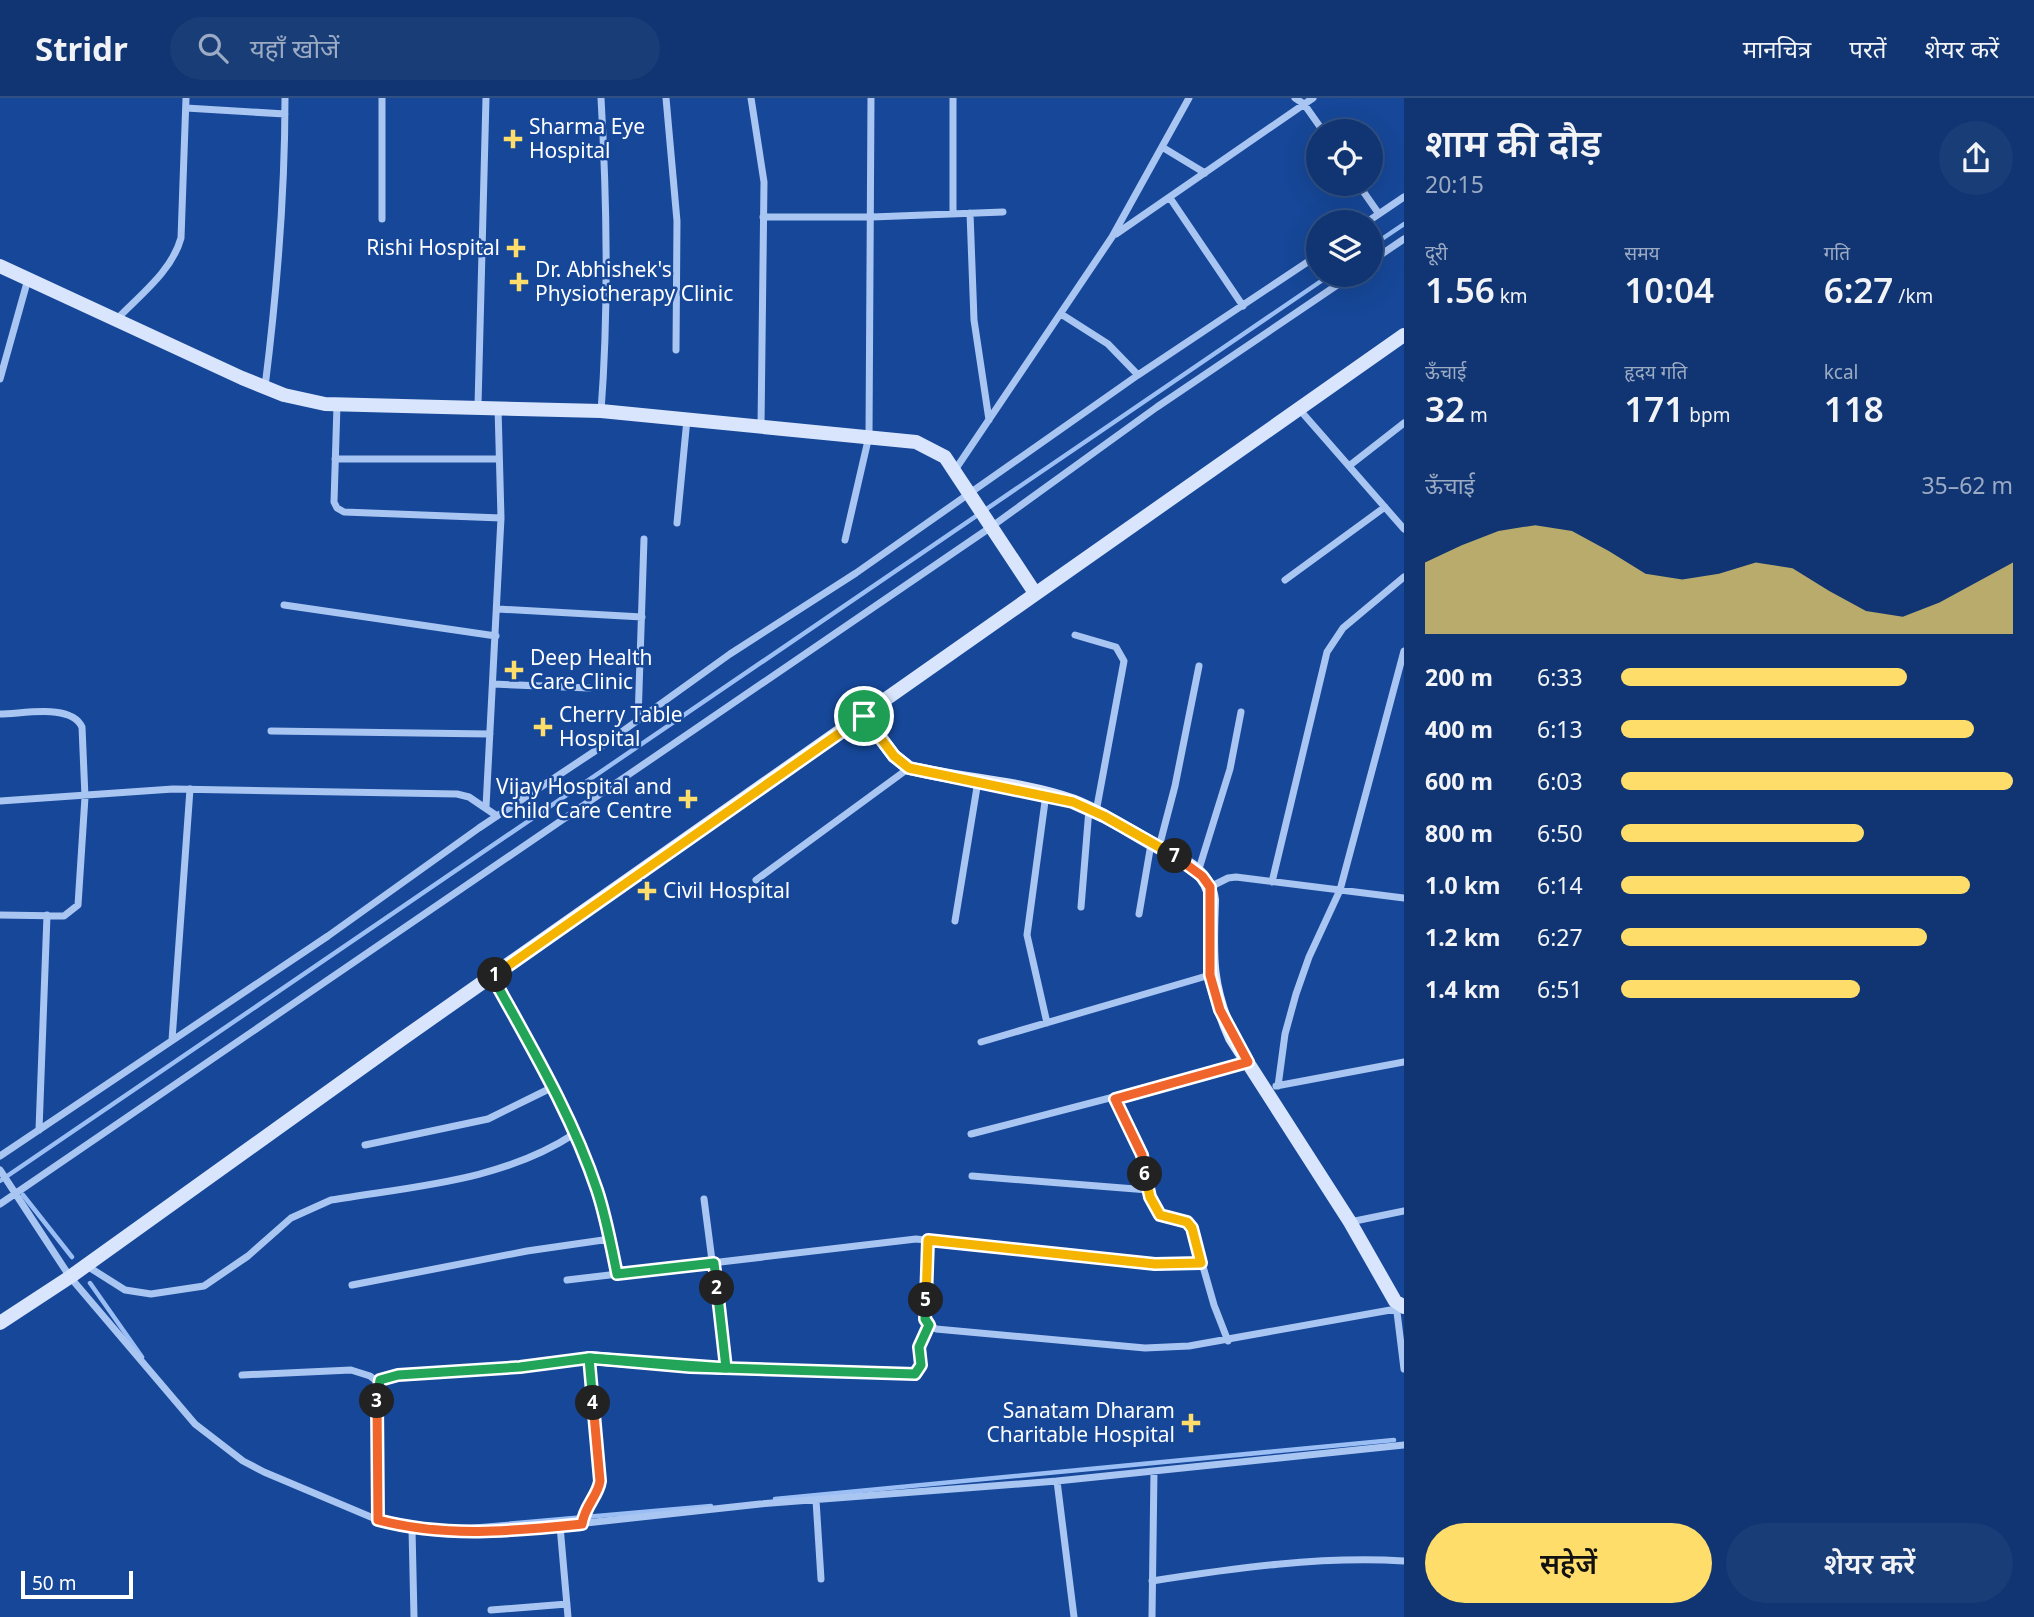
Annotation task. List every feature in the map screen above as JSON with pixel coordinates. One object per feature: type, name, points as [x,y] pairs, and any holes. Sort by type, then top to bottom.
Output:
[{"type":"street","points":[[117,319],[168,266],[178,251],[181,238],[186,98]]},
{"type":"street","points":[[265,387],[276,291],[285,98]]},
{"type":"street","points":[[382,98],[382,219]]},
{"type":"street","points":[[478,405],[486,98]]},
{"type":"street","points":[[601,98],[607,188],[606,339],[601,411]]},
{"type":"street","points":[[666,98],[677,221],[676,350]]},
{"type":"street","points":[[751,98],[764,182],[761,426]]},
{"type":"street","points":[[845,540],[869,436],[871,98]]},
{"type":"street","points":[[953,98],[953,214]]},
{"type":"street","points":[[955,470],[1112,237],[1189,98]]},
{"type":"street","points":[[1296,98],[1315,119]]},
{"type":"street","points":[[1112,237],[1313,98]]},
{"type":"street","points":[[186,108],[285,114]]},
{"type":"street","points":[[1162,147],[1205,173]]},
{"type":"street","points":[[1383,211],[1404,197]]},
{"type":"street","points":[[1170,198],[1242,306]]},
{"type":"street","points":[[763,217],[872,218],[1003,212]]},
{"type":"street","points":[[970,213],[974,320],[989,420]]},
{"type":"street","points":[[1383,253],[1404,239]]},
{"type":"street","points":[[0,1156],[638,720],[730,654],[856,573],[1138,375],[1306,263]]},
{"type":"street","points":[[0,266],[265,387],[337,405],[478,405],[601,411],[869,436],[931,447],[945,457],[955,470],[1035,593]]},
{"type":"street","points":[[0,379],[28,279]]},
{"type":"street","points":[[0,1204],[985,519],[1334,287]]},
{"type":"street","points":[[1061,314],[1108,344],[1138,375]]},
{"type":"street","points":[[0,1323],[71,1277],[492,976],[1404,334]]},
{"type":"street","points":[[337,405],[334,502],[344,512],[501,518]]},
{"type":"street","points":[[486,807],[501,518],[498,406]]},
{"type":"street","points":[[1299,408],[1404,528]]},
{"type":"street","points":[[677,523],[687,419]]},
{"type":"street","points":[[1349,466],[1404,423]]},
{"type":"street","points":[[335,459],[499,459]]},
{"type":"street","points":[[1285,580],[1385,507]]},
{"type":"street","points":[[638,720],[644,539]]},
{"type":"street","points":[[1272,882],[1328,652],[1343,628],[1404,577]]},
{"type":"street","points":[[284,606],[496,636]]},
{"type":"street","points":[[498,609],[642,617]]},
{"type":"street","points":[[1075,635],[1116,647],[1124,661],[1092,810],[1081,907]]},
{"type":"street","points":[[1271,1087],[1296,994],[1309,957],[1340,890],[1404,651]]},
{"type":"street","points":[[1139,914],[1155,845],[1175,786],[1199,666]]},
{"type":"street","points":[[493,684],[589,688]]},
{"type":"street","points":[[1198,872],[1230,769],[1241,712]]},
{"type":"street","points":[[0,714],[62,713],[73,715],[79,720],[82,727],[85,797],[78,905],[64,916],[0,915]]},
{"type":"street","points":[[864,716],[894,756],[909,768],[1046,794],[1092,810],[1198,872],[1210,887],[1210,975],[1220,1010],[1248,1062],[1271,1087],[1399,1305],[1404,1369]]},
{"type":"street","points":[[271,731],[490,734]]},
{"type":"street","points":[[756,880],[909,768]]},
{"type":"street","points":[[955,921],[978,780]]},
{"type":"street","points":[[0,801],[190,789],[457,794],[486,807],[497,816]]},
{"type":"street","points":[[172,1040],[190,789]]},
{"type":"street","points":[[1046,794],[1027,935],[1047,1023]]},
{"type":"street","points":[[1210,887],[1228,878],[1404,898]]},
{"type":"street","points":[[39,1130],[47,915]]},
{"type":"street","points":[[981,1042],[1210,975]]},
{"type":"street","points":[[492,976],[551,1087],[597,1188],[617,1274]]},
{"type":"street","points":[[971,1134],[1115,1099],[1248,1062]]},
{"type":"street","points":[[1271,1087],[1404,1062]]},
{"type":"street","points":[[365,1145],[488,1119],[551,1087]]},
{"type":"street","points":[[1115,1099],[1142,1155],[1148,1190],[1160,1215],[1187,1222],[1192,1228],[1228,1341]]},
{"type":"street","points":[[87,1265],[125,1290],[151,1294],[204,1286],[248,1256],[291,1218],[311,1207],[331,1200],[464,1178],[516,1166],[574,1135]]},
{"type":"street","points":[[0,1170],[71,1277],[195,1424],[225,1448],[306,1493],[378,1520],[412,1529],[513,1531],[816,1500],[1058,1481],[1404,1445]]},
{"type":"street","points":[[972,1176],[1148,1190]]},
{"type":"street","points":[[704,1199],[726,1368]]},
{"type":"street","points":[[1350,1222],[1404,1211]]},
{"type":"street","points":[[352,1284],[527,1251],[610,1239]]},
{"type":"street","points":[[566,1280],[899,1240],[928,1240],[1155,1264],[1201,1263]]},
{"type":"street","points":[[928,1240],[925,1319],[936,1329],[1145,1348],[1189,1346],[1228,1341],[1399,1305]]},
{"type":"street","points":[[378,1520],[379,1383],[386,1377],[520,1367],[589,1358],[726,1368],[915,1374],[921,1365],[919,1347],[929,1325]]},
{"type":"street","points":[[582,1524],[586,1507],[596,1494],[600,1481],[589,1358]]},
{"type":"street","points":[[242,1375],[351,1370],[370,1376],[379,1383]]},
{"type":"street","points":[[1152,1617],[1154,1471]]},
{"type":"street","points":[[1058,1481],[1074,1617]]},
{"type":"street","points":[[816,1500],[821,1579]]},
{"type":"street","points":[[560,1526],[568,1617]]},
{"type":"street","points":[[412,1529],[414,1617]]},
{"type":"street","points":[[1152,1581],[1261,1566],[1378,1559],[1404,1561]]},
{"type":"street","points":[[491,1609],[567,1604]]},
{"type":"waterway","points":[[1383,238],[1404,224]]},
{"type":"waterway","points":[[0,1181],[1312,287]]},
{"type":"waterway","points":[[23,1195],[72,1257]]},
{"type":"waterway","points":[[90,1283],[142,1357]]},
{"type":"waterway","points":[[775,1499],[1394,1440]]},
{"type":"waterway","points":[[472,1527],[711,1506]]},
{"type":"waterway","points":[[376,1515],[408,1524]]},
{"type":"place","name":"Sharma Eye Hospital","points":[[513,139]]},
{"type":"place","name":"Rishi Hospital","points":[[516,248]]},
{"type":"place","name":"Dr. Abhishek's Physiotherapy Clinic","points":[[519,282]]},
{"type":"place","name":"Deep Health Care Clinic","points":[[514,670]]},
{"type":"place","name":"Cherry Table Hospital","points":[[543,727]]},
{"type":"place","name":"Vijay Hospital and Child Care Centre","points":[[688,799]]},
{"type":"place","name":"Civil Hospital","points":[[647,891]]},
{"type":"place","name":"Sanatam Dharam Charitable Hospital","points":[[1191,1423]]},
{"type":"route","points":[[864,716],[492,976],[538,1059],[586,1161],[607,1223],[617,1274],[714,1263],[726,1368],[589,1358],[520,1367],[386,1377],[380,1380],[377,1387],[378,1520],[412,1529],[464,1532],[513,1531],[582,1524],[586,1507],[596,1494],[600,1481],[589,1358],[690,1367],[915,1374],[921,1365],[919,1347],[929,1325],[925,1319],[928,1240],[1155,1264],[1201,1263],[1192,1228],[1187,1222],[1160,1215],[1155,1209],[1146,1183],[1142,1155],[1129,1133],[1115,1099],[1248,1062],[1232,1038],[1210,975],[1210,887],[1202,876],[1184,862],[1104,816],[1073,802],[1046,794],[909,768],[894,756],[864,716]]}]
